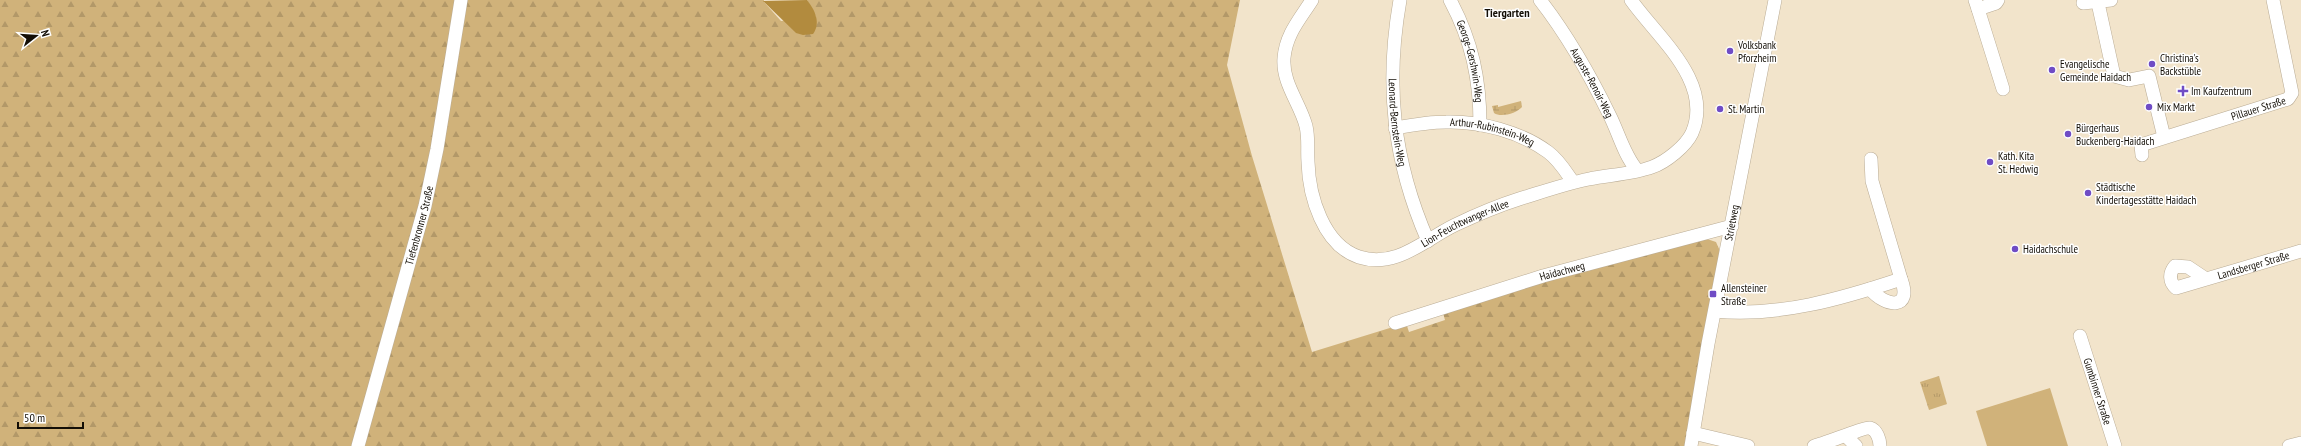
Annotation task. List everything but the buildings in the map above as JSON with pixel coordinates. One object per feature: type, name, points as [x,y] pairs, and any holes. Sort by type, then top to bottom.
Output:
[{"type":"street","name":"Tiefenbronner Straße","points":[[358,446],[425,206],[437,149],[461,0]]},
{"type":"street","name":"Lion-Feuchtwanger-Allee","points":[[1312,0],[1296,22],[1288,39],[1284,65],[1288,85],[1304,118],[1308,136],[1308,164],[1312,193],[1327,230],[1349,253],[1373,260],[1405,255],[1428,241],[1484,212],[1573,182],[1652,167],[1667,159],[1686,141],[1692,134],[1696,106],[1694,88],[1684,69],[1631,0]]},
{"type":"street","name":"Leonard-Bernstein-Weg","points":[[1400,0],[1393,60],[1395,128],[1403,174],[1428,241]]},
{"type":"street","name":"George-Gershwin-Weg","points":[[1450,0],[1466,34],[1472,56],[1480,102],[1480,125]]},
{"type":"street","name":"Auguste-Renoir-Weg","points":[[1540,0],[1564,33],[1588,75],[1610,115],[1631,163],[1637,170]]},
{"type":"street","name":"Strietweg","points":[[1692,440],[1715,311],[1775,0]]},
{"type":"street","points":[[1998,0],[1996,3],[1977,4],[2003,89]]},
{"type":"street","points":[[2083,3],[2098,3],[2111,0]]},
{"type":"street","name":"Pillauer Straße","points":[[2142,155],[2141,145],[2288,99],[2292,93],[2273,0]]},
{"type":"street","points":[[2098,3],[2114,76],[2129,80],[2148,76],[2164,137]]},
{"type":"street","name":"Arthur-Rubinstein-Weg","points":[[1395,128],[1447,122],[1480,125],[1521,137],[1548,152],[1562,166],[1573,182]]},
{"type":"street","points":[[1870,289],[1876,296],[1889,304],[1896,304],[1902,300],[1905,291],[1872,182],[1871,159]]},
{"type":"street","name":"Haidachweg","points":[[1395,323],[1543,276],[1732,226]]},
{"type":"street","name":"Landsberger Straße","points":[[2206,279],[2301,251]]},
{"type":"street","points":[[1715,311],[1737,313],[1786,310],[1870,289],[1901,279]]},
{"type":"street","name":"Gumbinner Straße","points":[[2080,336],[2115,446]]},
{"type":"street","points":[[1814,446],[1866,428],[1871,428],[1879,438],[1880,446]]},
{"type":"street","points":[[1846,436],[1856,446]]},
{"type":"street","points":[[1692,440],[1748,446]]},
{"type":"street","points":[[2289,446],[2301,443]]},
{"type":"green space","points":[[0,0],[764,0],[764,2],[781,21],[816,17],[807,0],[1240,0],[1227,65],[1252,156],[1312,352],[1406,323],[1409,332],[1445,320],[1443,313],[1544,281],[1707,239],[1716,242],[1720,251],[1685,446],[0,446]]},
{"type":"green space","points":[[1521,101],[1522,107],[1513,113],[1501,115],[1494,113],[1492,106],[1498,105],[1498,107]]},
{"type":"green space","points":[[1939,376],[1947,404],[1929,410],[1920,382]]},
{"type":"green space","points":[[2050,388],[2068,446],[1987,446],[1976,411]]},
{"type":"shaded area","points":[[807,0],[815,12],[817,25],[813,34],[803,35],[796,33],[763,1]]},
{"type":"place","name":"Volksbank Pforzheim","points":[[1730,51]]},
{"type":"place","name":"Christina's Backstüble","points":[[2152,64]]},
{"type":"place","name":"Evangelische Gemeinde Haidach","points":[[2052,70]]},
{"type":"place","name":"Im Kaufzentrum","points":[[2183,91]]},
{"type":"place","name":"Mix Markt","points":[[2149,107]]},
{"type":"place","name":"St. Martin","points":[[1720,109]]},
{"type":"place","name":"Bürgerhaus Buckenberg-Haidach","points":[[2068,134]]},
{"type":"place","name":"Kath. Kita St. Hedwig","points":[[1990,162]]},
{"type":"place","name":"Städtische Kindertagesstätte Haidach","points":[[2088,193]]},
{"type":"place","name":"Haidachschule","points":[[2015,249]]},
{"type":"place","name":"Allensteiner Straße","points":[[1713,294]]},
{"type":"district","name":"Tiergarten","points":[[1507,13]]}]
